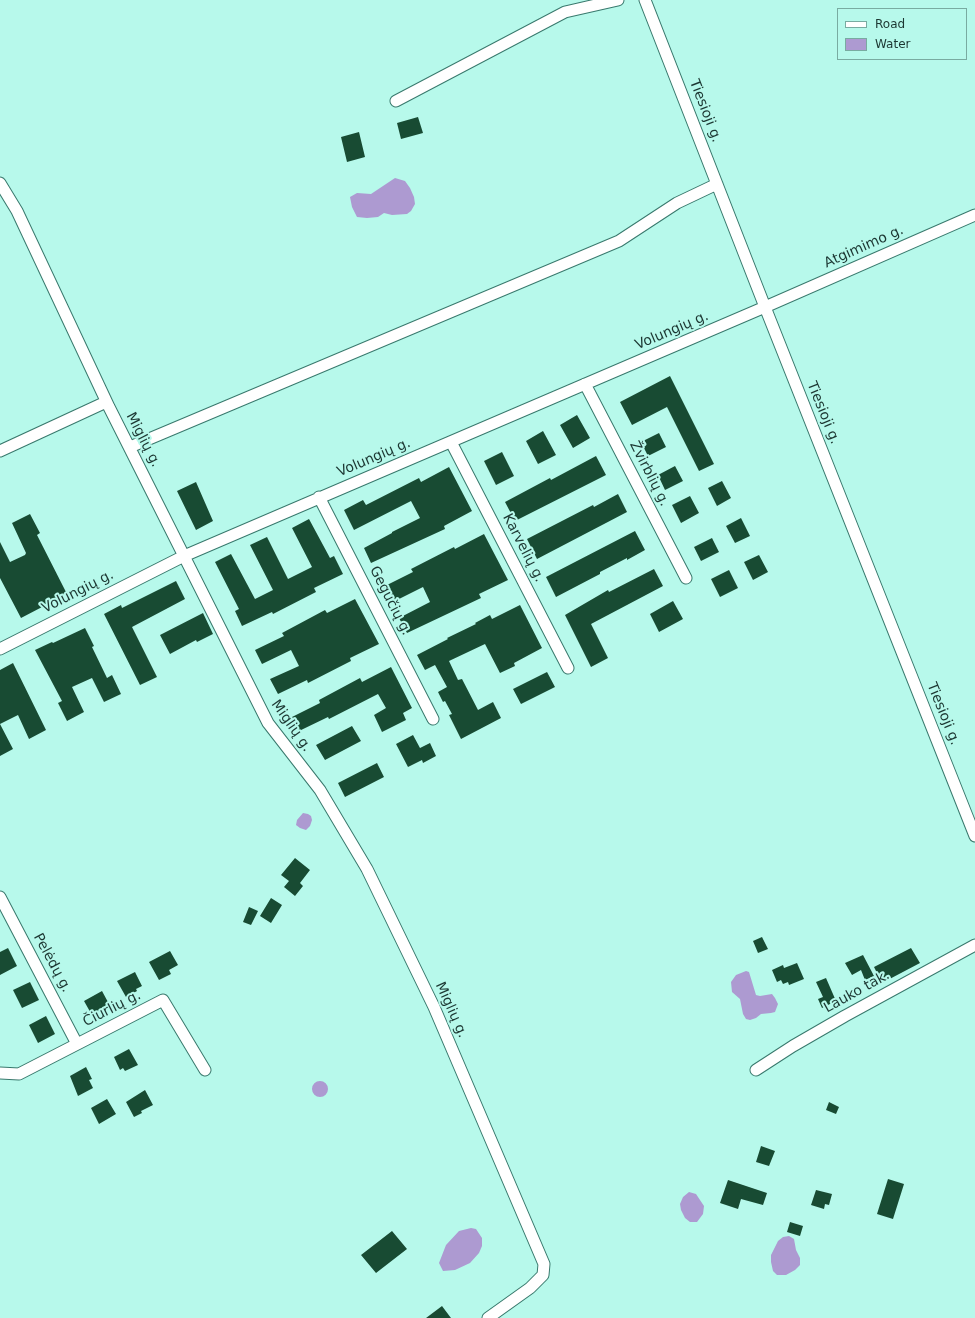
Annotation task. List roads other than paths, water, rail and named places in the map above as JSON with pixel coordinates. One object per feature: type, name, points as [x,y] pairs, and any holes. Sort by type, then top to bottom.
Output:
[{"type":"street","points":[[396,102],[565,12],[618,0]]},
{"type":"street","name":"Tiesioji g.","points":[[645,0],[975,836]]},
{"type":"street","name":"Miglių g.","points":[[0,183],[17,211],[106,402],[130,447],[268,724],[320,790],[367,869],[434,1007],[544,1264],[543,1275],[530,1288],[488,1318]]},
{"type":"street","points":[[130,447],[619,241],[677,203],[717,184]]},
{"type":"street","name":"Atgimimo g.","points":[[765,307],[975,215]]},
{"type":"street","name":"Volungių g.","points":[[0,649],[184,556],[765,307]]},
{"type":"street","name":"Žvirblių g.","points":[[585,384],[686,578]]},
{"type":"street","points":[[0,452],[106,402]]},
{"type":"street","name":"Karvelių g.","points":[[451,442],[568,668]]},
{"type":"street","name":"Gegučių g.","points":[[319,497],[433,719]]},
{"type":"street","name":"Pelėdų g.","points":[[0,897],[77,1044]]},
{"type":"street","name":"Lauko tak.","points":[[756,1070],[839,1019],[975,945]]},
{"type":"street","name":"Čiurlių g.","points":[[0,1073],[19,1074],[163,1000],[205,1070]]},
{"type":"water","points":[[395,178],[405,181],[410,188],[415,204],[411,211],[407,214],[392,215],[384,213],[378,217],[357,217],[352,207],[350,197],[357,193],[371,194]]},
{"type":"water","points":[[303,813],[311,816],[312,820],[310,826],[306,830],[296,825],[297,820]]},
{"type":"water","points":[[746,971],[749,972],[756,995],[760,996],[772,994],[775,998],[778,1004],[775,1012],[761,1014],[750,1020],[746,1019],[743,1014],[740,999],[732,992],[731,982],[736,975]]},
{"type":"water","points":[[320,1081],[327,1086],[328,1089],[323,1096],[320,1097],[313,1092],[312,1089],[317,1082]]},
{"type":"water","points":[[689,1192],[696,1194],[704,1206],[703,1214],[697,1222],[690,1222],[685,1218],[681,1210],[680,1204],[683,1197]]},
{"type":"water","points":[[471,1228],[476,1229],[482,1238],[482,1246],[479,1253],[470,1263],[455,1270],[443,1271],[439,1263],[446,1245],[459,1231]]},
{"type":"water","points":[[789,1236],[794,1239],[796,1250],[800,1258],[800,1265],[786,1275],[777,1275],[773,1271],[771,1255],[778,1241],[783,1237]]}]
